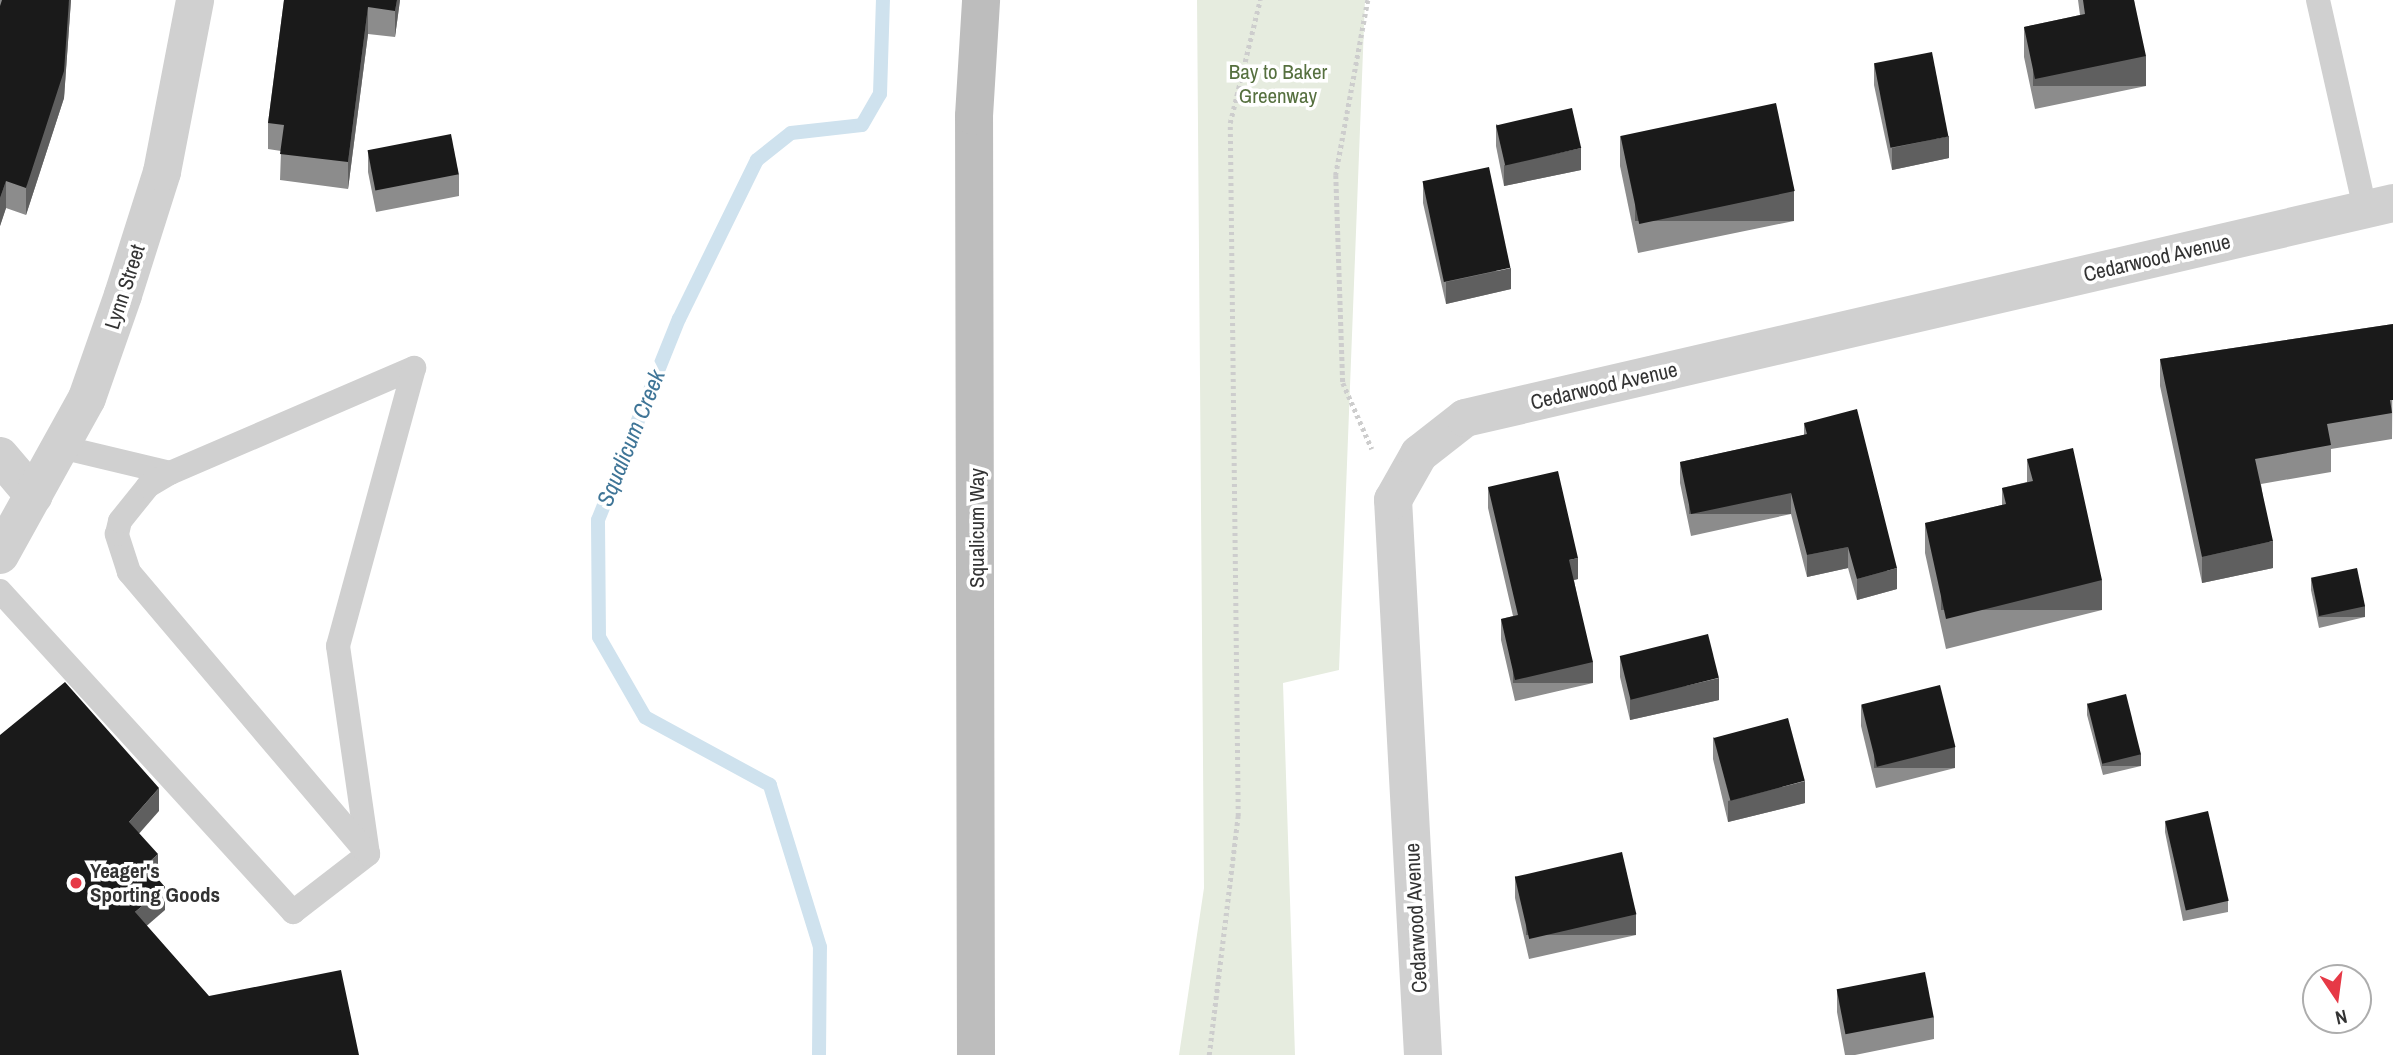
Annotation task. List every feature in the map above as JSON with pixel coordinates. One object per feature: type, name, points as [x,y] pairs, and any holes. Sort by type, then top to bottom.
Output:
[{"type":"street","name":"Lynn Street","points":[[0,555],[87,398],[162,172],[195,0]]},
{"type":"street","name":"Squalicum Way","points":[[976,1055],[974,116],[981,0]]},
{"type":"street","name":"Cedarwood Avenue","points":[[1423,1055],[1394,500],[1419,454],[1465,418],[2379,206]]},
{"type":"street","points":[[0,456],[34,496]]},
{"type":"lane","points":[[2318,0],[2379,206]]},
{"type":"lane","points":[[414,368],[338,646],[368,854],[129,572],[117,534],[120,521],[148,486],[170,473],[414,368]]},
{"type":"lane","points":[[61,447],[170,473]]},
{"type":"lane","points":[[0,591],[293,912],[368,854]]},
{"type":"path","points":[[1209,1055],[1238,816],[1230,123],[1260,0]]},
{"type":"path","points":[[1367,0],[1336,175],[1343,383],[1394,500]]},
{"type":"green space","name":"Bay to Baker Greenway","points":[[1197,0],[1365,0],[1339,670],[1283,683],[1295,1055],[1179,1055],[1204,888]]},
{"type":"building","points":[[2,0],[69,0],[64,71],[26,188],[6,181],[0,198],[0,6]]},
{"type":"building","points":[[284,0],[397,0],[395,11],[368,7],[348,162],[280,154],[284,125],[268,123]]},
{"type":"building","points":[[2083,0],[2134,0],[2146,56],[2035,79],[2024,27],[2085,14]]},
{"type":"building","points":[[1932,52],[1948,136],[1890,148],[1874,63]]},
{"type":"building","points":[[1776,103],[1795,191],[1639,224],[1620,136]]},
{"type":"building","points":[[1572,108],[1581,148],[1505,165],[1496,126]]},
{"type":"building","points":[[451,134],[459,174],[375,190],[368,150]]},
{"type":"building","points":[[1489,167],[1510,268],[1444,282],[1422,181]]},
{"type":"building","points":[[2393,324],[2393,400],[2390,400],[2392,413],[2327,424],[2331,445],[2255,459],[2273,541],[2202,557],[2160,359]]},
{"type":"building","points":[[1857,409],[1897,568],[1857,579],[1848,547],[1807,555],[1791,493],[1691,514],[1680,462],[1807,434],[1804,423]]},
{"type":"building","points":[[2073,448],[2102,580],[1946,619],[1925,523],[2006,504],[2002,488],[2033,481],[2027,459]]},
{"type":"building","points":[[1558,471],[1578,558],[1569,560],[1593,662],[1515,680],[1501,619],[1518,615],[1488,487]]},
{"type":"building","points":[[2357,568],[2365,606],[2319,616],[2311,578]]},
{"type":"building","points":[[1708,634],[1719,678],[1631,700],[1620,656]]},
{"type":"building","name":"Yeager's Sporting Goods","points":[[65,682],[159,788],[129,822],[158,854],[146,865],[165,887],[135,912],[209,996],[341,970],[359,1055],[0,1055],[0,735]]},
{"type":"building","points":[[1940,685],[1955,747],[1877,767],[1861,705]]},
{"type":"building","points":[[2126,694],[2141,754],[2102,764],[2087,704]]},
{"type":"building","points":[[1788,718],[1805,781],[1730,801],[1714,738]]},
{"type":"building","points":[[2208,811],[2229,901],[2186,911],[2165,821]]},
{"type":"building","points":[[1622,852],[1636,914],[1529,939],[1515,877]]},
{"type":"building","points":[[1925,972],[1934,1017],[1845,1034],[1837,989]]},
{"type":"waterway","name":"Squalicum Creek","points":[[819,1055],[820,947],[770,785],[645,717],[599,637],[598,520],[679,319],[757,160],[791,133],[862,125],[880,94],[883,0]]},
{"type":"place","name":"Yeager's Sporting Goods","points":[[76,883]]}]
